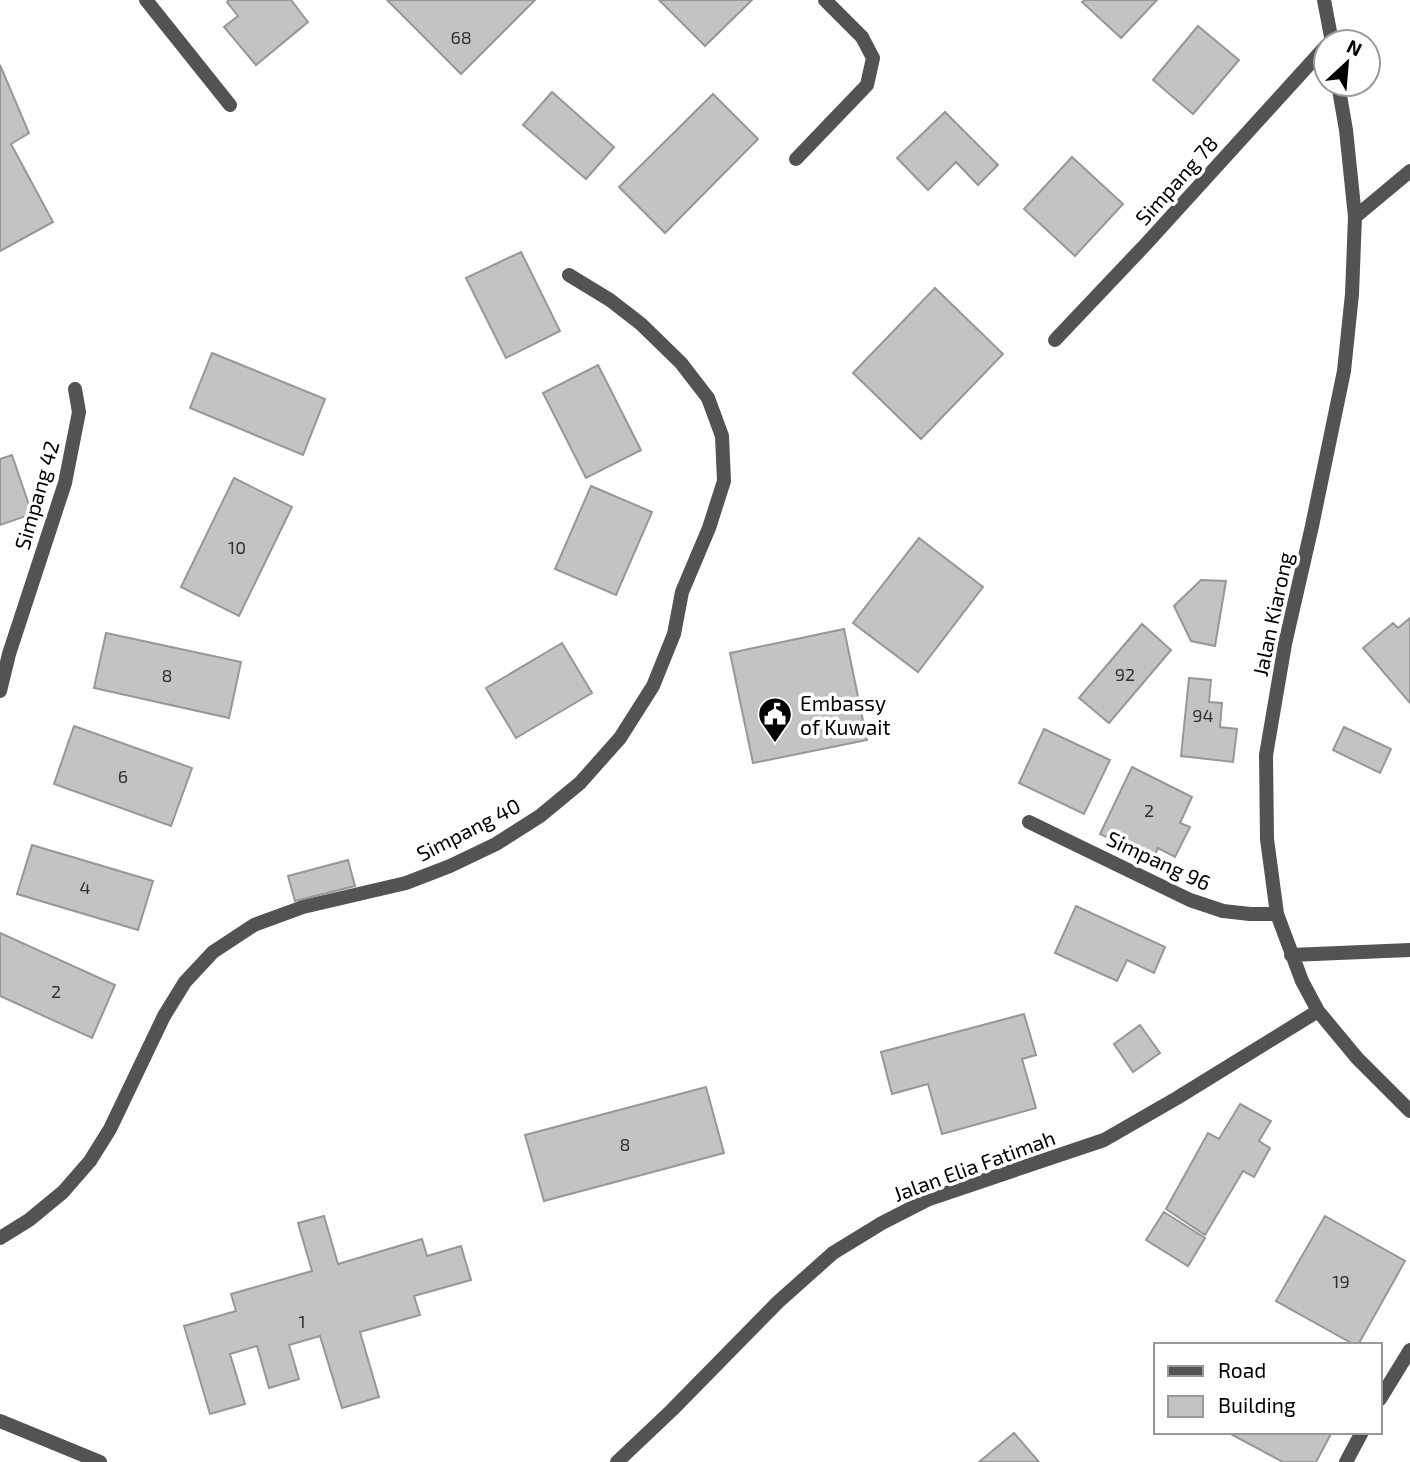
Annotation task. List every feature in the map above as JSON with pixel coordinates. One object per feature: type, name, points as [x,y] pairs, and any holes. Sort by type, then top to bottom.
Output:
[{"type":"street","points":[[146,0],[230,105]]},
{"type":"street","points":[[796,159],[867,85],[873,58],[862,37],[825,0]]},
{"type":"street","points":[[1324,0],[1328,28]]},
{"type":"street","name":"Simpang 78","points":[[1055,340],[1312,62]]},
{"type":"street","name":"Jalan Kiarong","points":[[1341,98],[1355,216],[1352,294],[1344,371],[1285,644],[1266,755],[1267,839],[1277,914],[1302,981],[1318,1011],[1357,1058],[1410,1111]]},
{"type":"street","points":[[1355,216],[1410,171]]},
{"type":"street","name":"Simpang 40","points":[[0,1238],[29,1220],[63,1192],[90,1161],[110,1129],[164,1016],[185,982],[213,951],[254,925],[303,907],[406,883],[496,844],[540,816],[580,783],[620,738],[653,686],[674,634],[682,592],[709,528],[724,481],[722,436],[709,398],[681,363],[641,324],[610,300],[569,275]]},
{"type":"street","name":"Simpang 42","points":[[0,691],[9,654],[65,483],[79,412],[75,389]]},
{"type":"street","name":"Simpang 96","points":[[1028,822],[1190,900],[1223,911],[1277,914]]},
{"type":"street","points":[[1291,955],[1410,950]]},
{"type":"street","name":"Jalan Elia Fatimah","points":[[617,1462],[778,1302],[833,1253],[882,1223],[929,1199],[1104,1140],[1318,1011]]},
{"type":"street","points":[[1382,1396],[1410,1350]]},
{"type":"street","points":[[0,1421],[100,1462]]},
{"type":"street","points":[[1346,1462],[1361,1434]]},
{"type":"building","points":[[291,0],[308,22],[256,65],[224,27],[238,16],[227,2]]},
{"type":"building","points":[[387,0],[535,0],[461,74]]},
{"type":"building","points":[[659,0],[752,0],[705,46]]},
{"type":"building","points":[[1157,0],[1121,38],[1082,2]]},
{"type":"building","points":[[1198,26],[1239,60],[1193,114],[1153,80]]},
{"type":"building","points":[[0,65],[29,133],[11,144],[53,222],[0,251]]},
{"type":"building","points":[[552,92],[614,147],[586,179],[523,125]]},
{"type":"building","points":[[713,94],[758,139],[665,233],[619,187]]},
{"type":"building","points":[[945,112],[998,165],[978,185],[956,162],[928,190],[897,158]]},
{"type":"building","points":[[1072,157],[1123,204],[1075,256],[1024,209]]},
{"type":"building","points":[[521,252],[560,331],[506,358],[466,278]]},
{"type":"building","points":[[935,288],[1003,354],[921,439],[853,373]]},
{"type":"building","points":[[212,353],[325,399],[303,455],[190,408]]},
{"type":"building","points":[[598,365],[641,450],[586,478],[543,393]]},
{"type":"building","points":[[12,455],[32,514],[0,525],[0,459]]},
{"type":"building","points":[[234,478],[292,507],[239,616],[181,587]]},
{"type":"building","points":[[591,486],[652,512],[616,595],[555,569]]},
{"type":"building","points":[[919,538],[983,587],[918,672],[853,623]]},
{"type":"building","points":[[1201,580],[1226,581],[1215,646],[1191,641],[1174,606]]},
{"type":"building","points":[[1410,618],[1410,703],[1363,648],[1393,623],[1398,628]]},
{"type":"building","points":[[1142,624],[1171,650],[1109,723],[1079,698]]},
{"type":"building","points":[[844,629],[867,740],[753,763],[730,653]]},
{"type":"building","points":[[106,633],[241,662],[229,718],[94,688]]},
{"type":"building","points":[[562,643],[592,693],[516,738],[486,688]]},
{"type":"building","points":[[1189,678],[1211,680],[1209,702],[1222,703],[1220,727],[1237,729],[1233,762],[1181,756]]},
{"type":"building","points":[[74,726],[192,768],[171,826],[54,784]]},
{"type":"building","points":[[1344,727],[1391,749],[1380,773],[1333,750]]},
{"type":"building","points":[[1044,729],[1110,760],[1084,814],[1019,783]]},
{"type":"building","points":[[1132,767],[1192,797],[1180,823],[1190,827],[1175,857],[1158,848],[1153,859],[1100,834]]},
{"type":"building","points":[[32,845],[153,881],[138,930],[17,894]]},
{"type":"building","points":[[348,860],[355,886],[295,901],[288,876]]},
{"type":"building","points":[[1076,906],[1165,947],[1154,973],[1127,960],[1117,981],[1055,953]]},
{"type":"building","points":[[0,933],[115,985],[92,1038],[0,996]]},
{"type":"building","points":[[1024,1014],[1036,1055],[1022,1059],[1036,1108],[942,1134],[928,1084],[892,1094],[881,1052]]},
{"type":"building","points":[[1140,1025],[1160,1053],[1133,1072],[1114,1044]]},
{"type":"building","points":[[706,1087],[724,1153],[544,1201],[525,1135]]},
{"type":"building","points":[[1240,1104],[1271,1121],[1259,1141],[1270,1148],[1254,1177],[1243,1171],[1205,1235],[1166,1209],[1208,1133],[1219,1139]]},
{"type":"building","points":[[1164,1212],[1205,1238],[1188,1266],[1146,1240]]},
{"type":"building","points":[[324,1216],[338,1264],[422,1239],[427,1256],[461,1246],[471,1280],[414,1296],[420,1315],[360,1332],[379,1397],[342,1408],[320,1336],[289,1345],[299,1379],[269,1388],[257,1346],[230,1354],[245,1404],[210,1414],[184,1326],[236,1311],[231,1294],[312,1271],[298,1223]]},
{"type":"building","points":[[1325,1216],[1405,1261],[1359,1343],[1351,1343],[1276,1301]]},
{"type":"building","points":[[1014,1433],[1039,1462],[979,1462]]},
{"type":"building","points":[[1231,1434],[1331,1434],[1316,1462],[1283,1462]]},
{"type":"place","name":"Embassy of Kuwait","points":[[775,744]]}]
